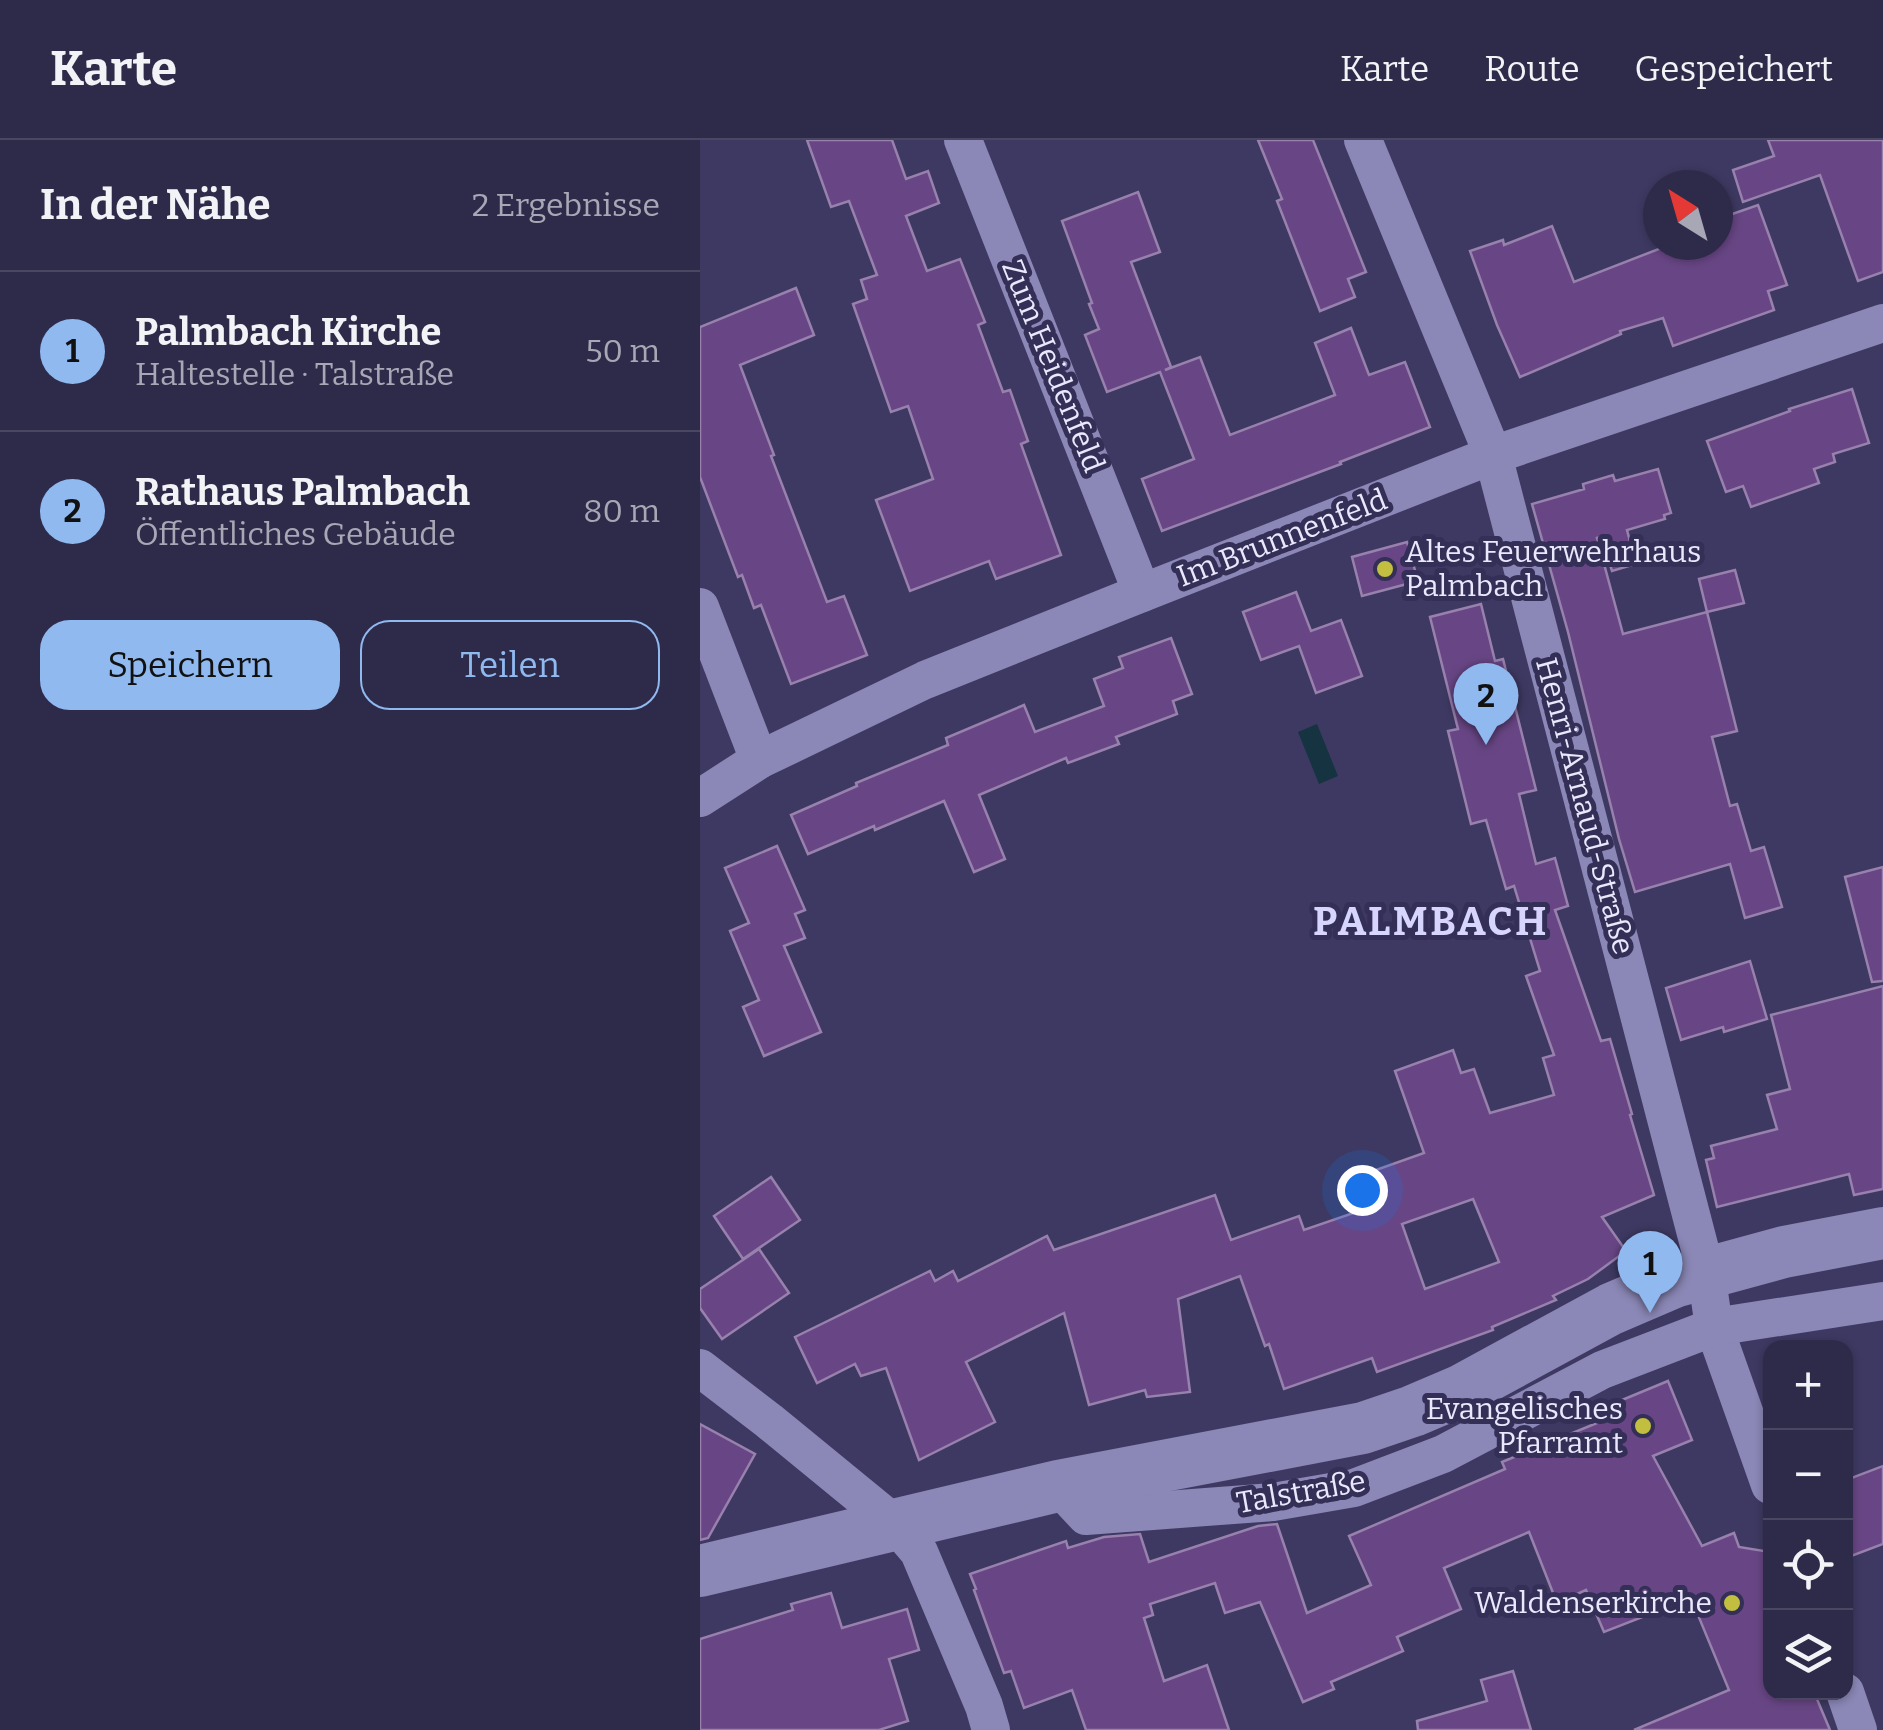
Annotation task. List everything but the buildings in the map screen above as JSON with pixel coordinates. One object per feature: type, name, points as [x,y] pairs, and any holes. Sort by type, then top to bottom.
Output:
[{"type":"main road","name":"Talstraße","points":[[700,1571],[1058,1486],[1308,1440],[1380,1422],[1460,1391],[1611,1310],[1674,1282],[1784,1252],[1883,1234]]},
{"type":"street","name":"Zum Heidenfeld","points":[[963,140],[1142,592]]},
{"type":"street","name":"Henri-Arnaud-Straße","points":[[1363,140],[1494,455],[1706,1272],[1714,1326],[1763,1465]]},
{"type":"street","name":"Im Brunnenfeld","points":[[700,798],[760,760],[924,680],[1142,592],[1494,455],[1883,323]]},
{"type":"street","points":[[700,608],[760,760]]},
{"type":"street","name":"Talstraße","points":[[1058,1486],[1086,1516],[1273,1502],[1354,1488],[1443,1454],[1602,1370],[1714,1326],[1883,1301]]},
{"type":"street","points":[[700,1368],[896,1525],[919,1552],[991,1730]]},
{"type":"street","points":[[1848,1700],[1858,1730]]},
{"type":"water","points":[[1317,724],[1338,776],[1319,784],[1298,732]]},
{"type":"place","name":"Altes Feuerwehrhaus Palmbach","points":[[1385,569]]},
{"type":"place","name":"Rathaus Palmbach","points":[[1486,745]]},
{"type":"place","name":"Palmbach Kirche","points":[[1650,1313]]},
{"type":"place","name":"Evangelisches Pfarramt","points":[[1643,1426]]},
{"type":"place","name":"Waldenserkirche","points":[[1732,1603]]},
{"type":"district","name":"PALMBACH","points":[[1431,922]]}]
